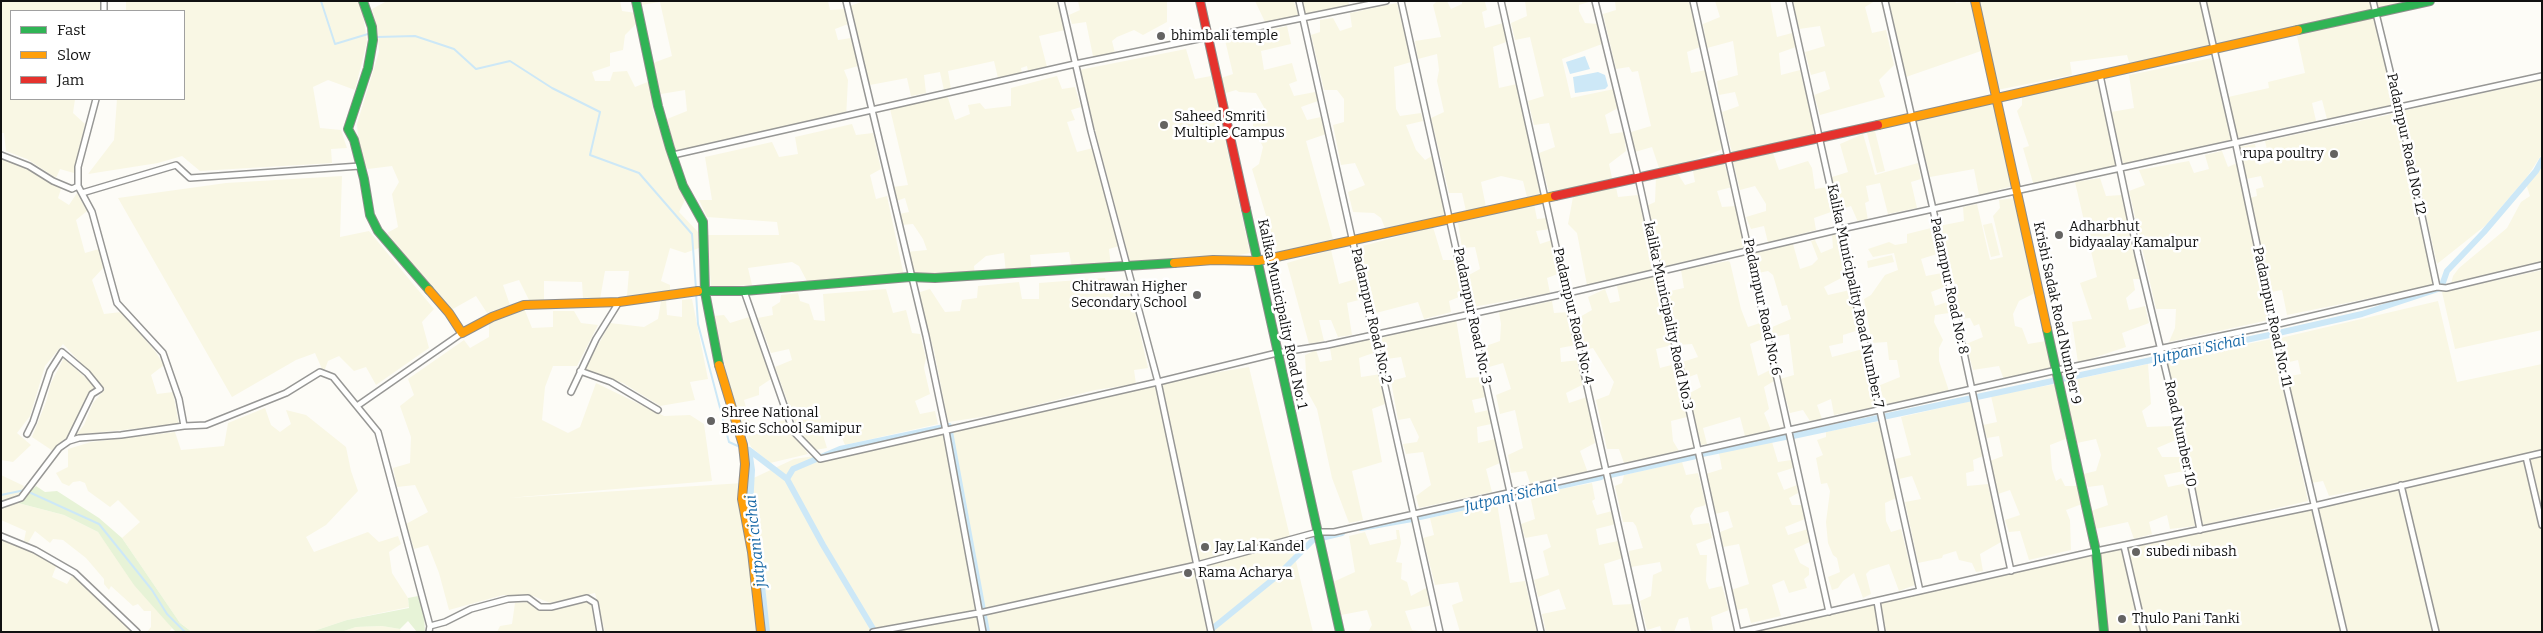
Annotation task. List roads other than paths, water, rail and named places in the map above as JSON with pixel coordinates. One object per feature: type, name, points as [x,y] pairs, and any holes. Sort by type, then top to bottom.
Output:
[{"type":"street","points":[[363,1],[372,26],[373,40],[368,68],[348,129],[360,166],[370,214],[378,231],[443,306],[462,333]]},
{"type":"street","points":[[636,1],[658,106],[683,186],[703,222],[705,292],[721,374],[743,445],[745,464],[742,499],[752,552],[761,632]]},
{"type":"street","points":[[846,1],[947,429],[982,632]]},
{"type":"street","points":[[1061,1],[1091,131],[1158,382],[1211,632]]},
{"type":"street","name":"Kalika Municipality Road No: 1","points":[[1200,1],[1340,632]]},
{"type":"street","name":"Padampur Road No: 2","points":[[1299,1],[1354,239],[1440,632]]},
{"type":"street","points":[[673,155],[1075,64],[1208,36],[1304,20],[1386,1]]},
{"type":"street","name":"Padampur Road No: 3","points":[[1401,1],[1542,632]]},
{"type":"street","name":"Padampur Road No: 4","points":[[1501,1],[1608,471],[1642,632]]},
{"type":"street","name":"kalika Municipality Road No.3","points":[[1596,1],[1638,177],[1738,632]]},
{"type":"street","name":"Padampur Road No: 6","points":[[1693,1],[1829,612]]},
{"type":"street","name":"Kalika Municipality Road Number 7","points":[[1790,1],[1920,591]]},
{"type":"street","name":"Padampur Road No: 8","points":[[1885,1],[1933,209],[2011,571]]},
{"type":"street","name":"Krishi Sadak Road Number 9","points":[[1975,1],[2096,551],[2104,632]]},
{"type":"street","name":"Padampur Road No: 11","points":[[2203,1],[2236,144],[2274,325],[2274,334],[2344,632]]},
{"type":"street","name":"Padampur Road No: 12","points":[[2372,1],[2400,108],[2437,287]]},
{"type":"street","points":[[357,406],[462,333],[492,316],[524,305],[619,302],[694,291],[744,292],[910,277],[944,277],[1213,260],[1258,261],[1820,139],[2100,74],[2430,1]]},
{"type":"street","name":"Road Number 10","points":[[2100,74],[2120,170],[2181,434],[2200,530]]},
{"type":"street","points":[[744,292],[793,431],[815,456],[820,459],[1278,353],[1375,335],[1471,312],[1568,293],[1841,229],[2120,170],[2542,76]]},
{"type":"street","points":[[96,100],[78,167],[78,186],[92,212],[117,303],[163,353],[179,399],[184,426]]},
{"type":"street","points":[[1,155],[29,166],[53,181],[72,189],[78,186]]},
{"type":"street","points":[[82,193],[176,165],[190,178],[360,166]]},
{"type":"street","points":[[873,632],[979,612],[1197,565],[1318,532],[1334,532],[2057,370],[2161,350],[2177,344],[2274,325],[2437,287],[2446,288],[2542,265]]},
{"type":"street","points":[[571,392],[596,339],[619,302]]},
{"type":"street","points":[[27,434],[33,422],[50,371],[62,352],[87,374],[100,389],[92,394],[69,441]]},
{"type":"street","points":[[1,505],[21,498],[59,448],[69,441],[80,438],[206,425],[286,393],[320,372],[334,377],[378,432],[430,626],[429,632]]},
{"type":"street","points":[[580,372],[611,382],[658,410]]},
{"type":"street","points":[[1738,632],[2096,551],[2314,506],[2401,484],[2542,453]]},
{"type":"street","points":[[2526,457],[2542,525]]},
{"type":"street","points":[[2401,484],[2436,632]]},
{"type":"street","points":[[1,536],[35,550],[75,573],[137,632]]},
{"type":"street","points":[[2124,546],[2144,632]]},
{"type":"street","points":[[430,626],[472,609],[508,599],[528,598],[540,607],[551,608],[587,598],[595,604],[600,632]]},
{"type":"street","points":[[1876,601],[1882,632]]},
{"type":"water","points":[[1585,56],[1590,69],[1570,74],[1566,62]]},
{"type":"water","points":[[1598,72],[1605,75],[1608,86],[1605,89],[1575,93],[1573,77]]},
{"type":"waterway","points":[[321,1],[335,44],[368,34]]},
{"type":"waterway","points":[[377,37],[415,36],[454,49],[476,69],[510,61],[552,88],[600,112],[590,155],[639,173],[692,234],[696,289]]},
{"type":"waterway","name":"Jutpani Sichai","points":[[1793,436],[2362,314],[2441,288],[2447,271],[2484,232],[2536,171],[2542,160]]},
{"type":"waterway","points":[[696,293],[698,324],[729,442],[740,447]]},
{"type":"waterway","points":[[749,450],[787,479],[793,469],[840,449],[949,426],[987,632]]},
{"type":"waterway","name":"Jutpani Sichai","points":[[1702,454],[1785,437]]},
{"type":"waterway","name":"jutpani cichai","points":[[749,450],[752,470],[750,507],[759,558],[767,632]]},
{"type":"waterway","name":"Jutpani Sichai","points":[[1610,475],[1696,456]]},
{"type":"waterway","name":"Jutpani Sichai","points":[[1420,517],[1601,477]]},
{"type":"waterway","points":[[787,479],[823,545],[875,632]]},
{"type":"waterway","points":[[1,495],[25,490]]},
{"type":"waterway","points":[[31,493],[99,524],[152,590],[167,614],[185,632]]},
{"type":"waterway","name":"Jutpani Sichai","points":[[1361,528],[1412,519]]},
{"type":"waterway","name":"Jutpani Sichai","points":[[1213,628],[1277,576],[1313,540],[1342,533]]},
{"type":"place","name":"bhimbali temple","points":[[1161,36]]},
{"type":"place","name":"Saheed Smriti Multiple Campus","points":[[1164,125]]},
{"type":"place","name":"rupa poultry","points":[[2334,154]]},
{"type":"place","name":"Adharbhut bidyaalay Kamalpur","points":[[2059,235]]},
{"type":"place","name":"Chitrawan Higher Secondary School","points":[[1197,295]]},
{"type":"place","name":"Shree National Basic School Samipur","points":[[711,421]]},
{"type":"place","name":"Jay Lal Kandel","points":[[1205,547]]},
{"type":"place","name":"subedi nibash","points":[[2136,552]]},
{"type":"place","name":"Rama Acharya","points":[[1188,573]]},
{"type":"place","name":"Thulo Pani Tanki","points":[[2122,619]]}]
